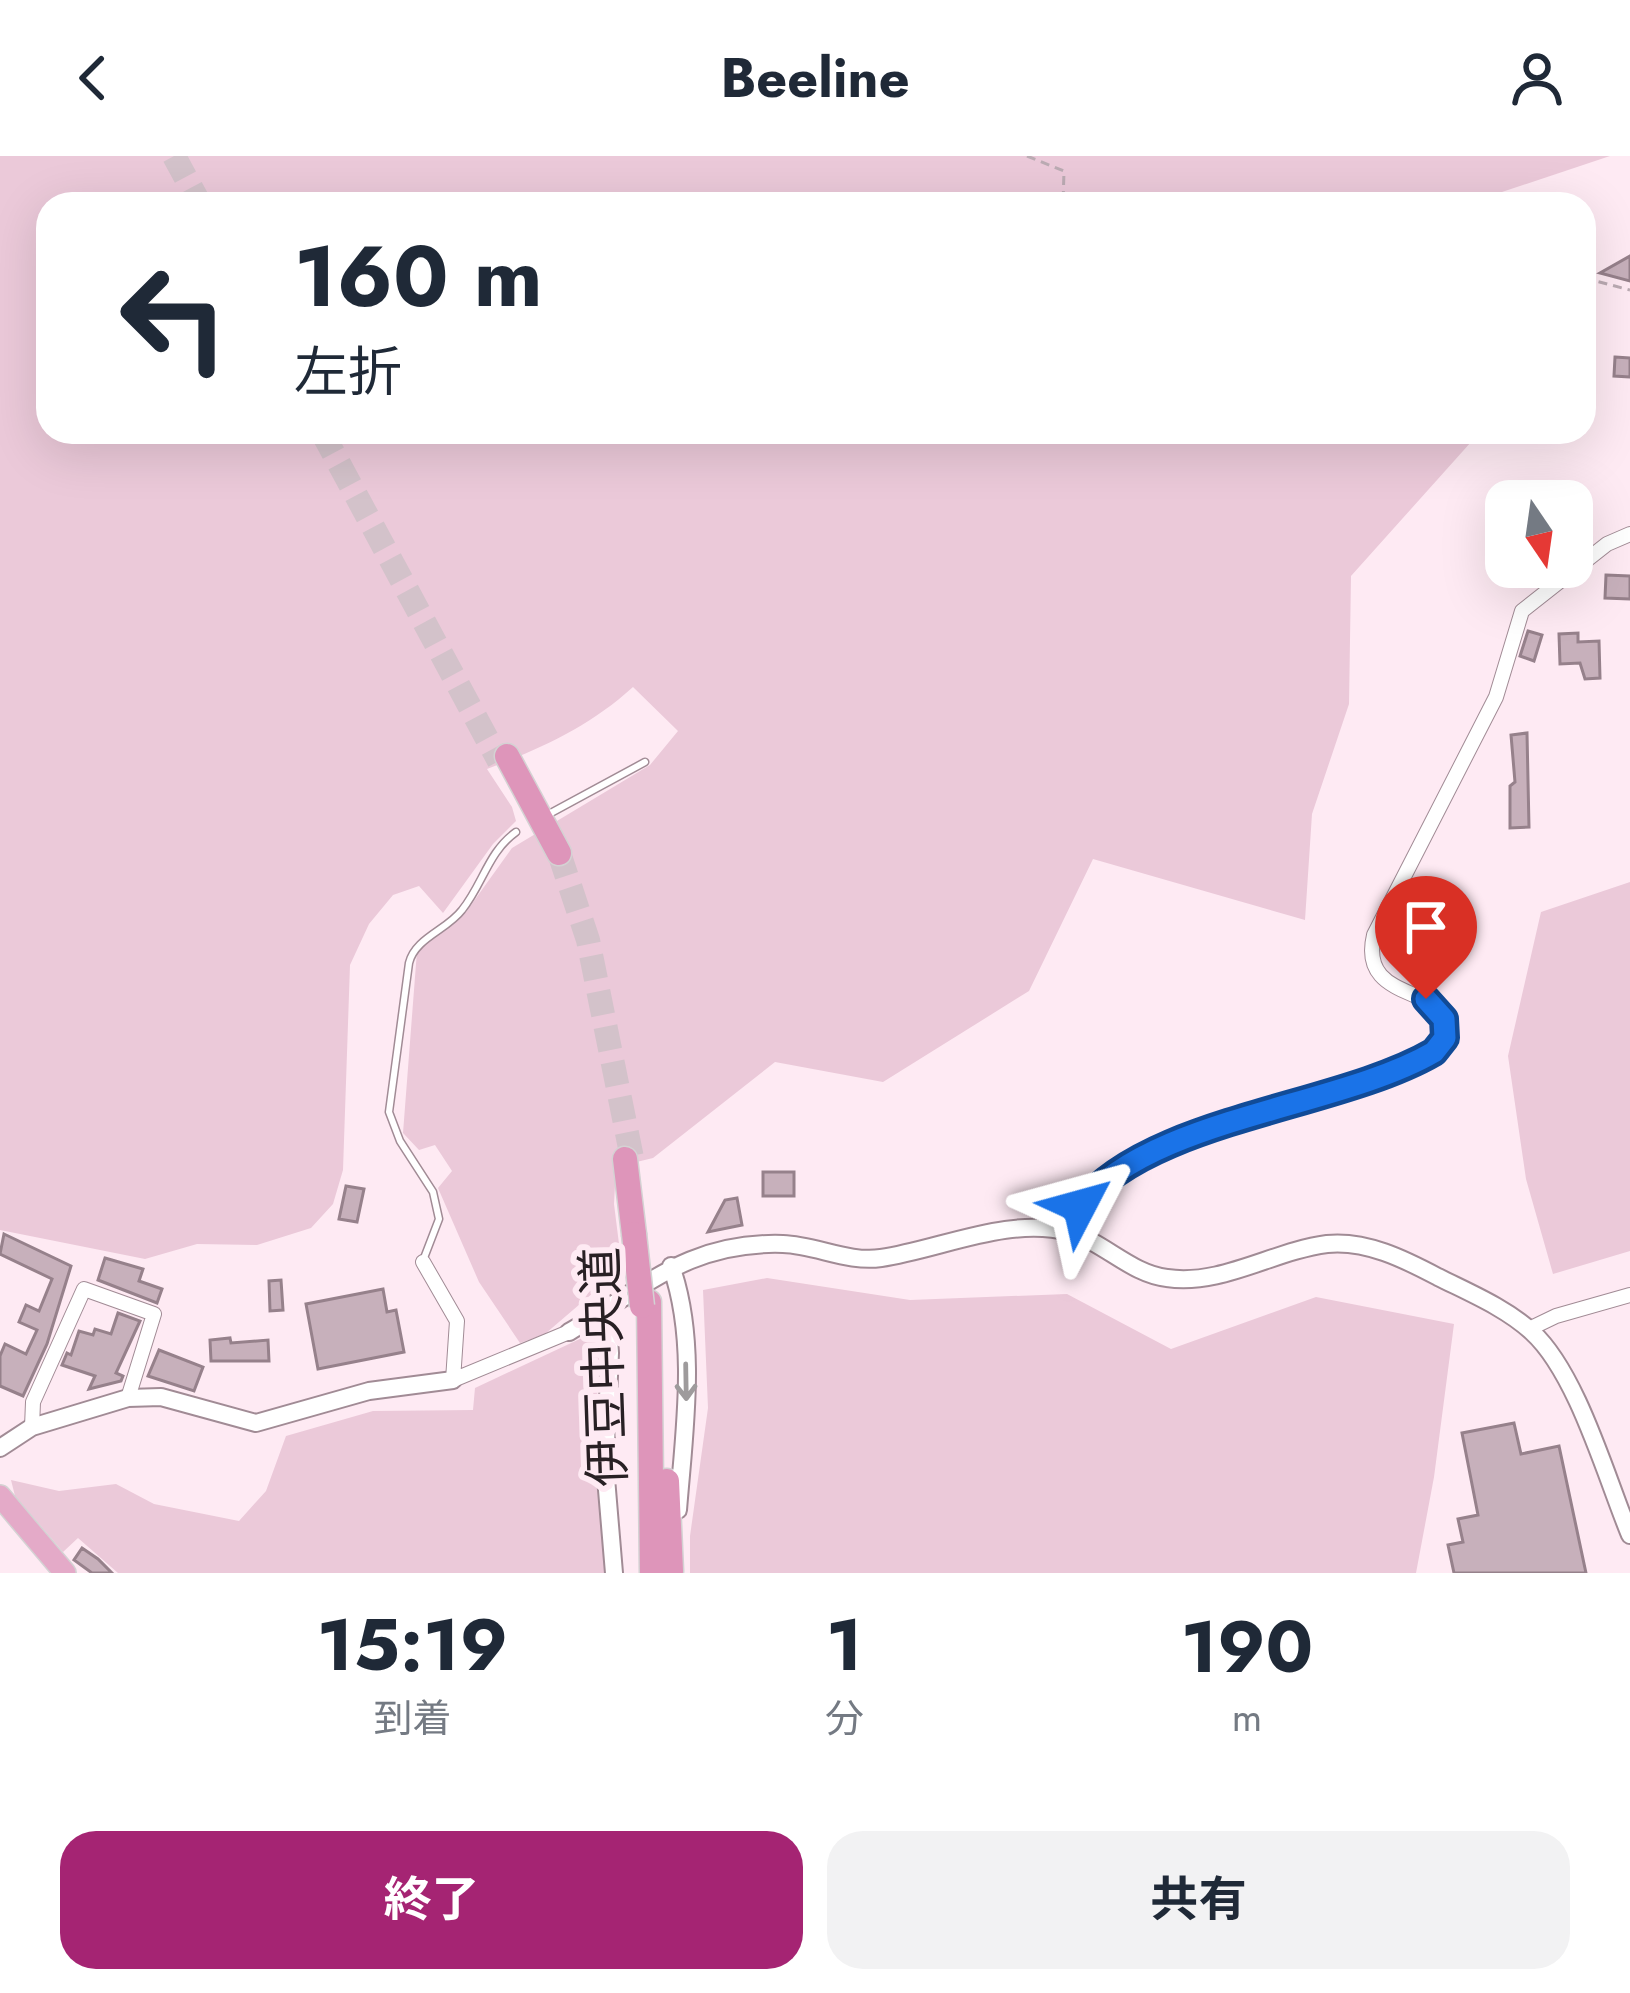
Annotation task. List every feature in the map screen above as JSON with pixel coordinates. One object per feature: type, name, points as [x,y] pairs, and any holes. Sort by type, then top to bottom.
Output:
[{"type":"highway","points":[[503,759],[555,856]]},
{"type":"highway","name":"伊豆中央道","points":[[629,1159],[647,1309],[644,1432],[654,1573]]},
{"type":"highway","points":[[647,1309],[660,1356],[663,1396],[654,1573]]},
{"type":"highway","points":[[4,1510],[65,1573]]},
{"type":"street","points":[[1069,1232],[1087,1196],[1157,1150],[1424,1058],[1442,1046],[1445,1029],[1439,1009],[1380,978],[1371,958],[1374,935],[1496,697],[1522,611],[1607,544],[1630,534]]},
{"type":"street","points":[[0,1448],[32,1427],[128,1398],[161,1397],[256,1423],[369,1391],[470,1376],[569,1332],[671,1266],[739,1246],[790,1244],[874,1259],[1011,1230],[1069,1232],[1139,1270],[1182,1280],[1328,1244],[1376,1250],[1407,1261],[1529,1329],[1554,1354],[1630,1535]]},
{"type":"street","points":[[423,1262],[457,1321],[453,1380]]},
{"type":"street","points":[[654,1573],[687,1389],[680,1299],[671,1266]]},
{"type":"street","points":[[32,1427],[33,1402],[85,1289],[154,1314],[128,1398]]},
{"type":"street","points":[[1529,1329],[1556,1316],[1630,1295]]},
{"type":"street","points":[[597,1316],[610,1353],[605,1466],[614,1573]]},
{"type":"lane","points":[[546,816],[645,763]]},
{"type":"lane","points":[[423,1262],[439,1219],[433,1192],[400,1141],[389,1112],[409,963],[412,951],[462,910],[494,853],[516,832]]},
{"type":"path","points":[[1027,156],[1064,172],[1063,192]]},
{"type":"path","points":[[1596,281],[1630,290]]},
{"type":"shaded area","points":[[0,156],[1610,156],[1502,192],[36,192],[36,444],[1469,444],[1351,576],[1349,704],[1312,814],[1305,920],[1093,859],[1029,991],[883,1082],[775,1062],[653,1158],[616,1167],[614,1204],[622,1268],[545,1334],[520,1343],[479,1282],[438,1188],[452,1171],[435,1145],[419,1150],[403,1133],[417,951],[466,912],[512,848],[650,765],[678,731],[633,687],[564,735],[487,769],[516,821],[493,844],[443,913],[419,886],[393,895],[369,924],[350,965],[343,1170],[333,1204],[311,1228],[257,1245],[197,1244],[145,1259],[0,1230]]},
{"type":"shaded area","points":[[1630,882],[1630,1251],[1553,1274],[1526,1179],[1508,1056],[1541,912]]},
{"type":"shaded area","points":[[767,1278],[910,1300],[1067,1294],[1171,1349],[1316,1297],[1454,1324],[1416,1573],[690,1573],[690,1536],[708,1408],[703,1290]]},
{"type":"shaded area","points":[[584,1337],[595,1340],[599,1359],[595,1436],[605,1573],[118,1573],[78,1538],[63,1552],[15,1496],[11,1480],[59,1491],[116,1484],[154,1504],[239,1521],[266,1491],[286,1436],[373,1411],[473,1410],[475,1388]]},
{"type":"building","points":[[1630,256],[1630,281],[1600,273]]},
{"type":"building","points":[[1615,357],[1630,358],[1630,377],[1614,376]]},
{"type":"building","points":[[1606,575],[1630,576],[1630,599],[1605,598]]},
{"type":"building","points":[[1528,631],[1542,635],[1534,661],[1520,656]]},
{"type":"building","points":[[1578,633],[1578,642],[1599,641],[1600,678],[1585,679],[1580,663],[1560,664],[1559,634]]},
{"type":"building","points":[[1527,733],[1529,827],[1510,828],[1510,786],[1515,782],[1511,735]]},
{"type":"building","points":[[763,1172],[794,1172],[794,1196],[763,1196]]},
{"type":"building","points":[[346,1186],[364,1189],[357,1222],[339,1219]]},
{"type":"building","points":[[737,1198],[742,1225],[708,1232],[725,1200]]},
{"type":"building","points":[[4,1234],[71,1266],[47,1344],[23,1396],[0,1386],[0,1356],[5,1344],[26,1354],[37,1330],[19,1322],[26,1305],[39,1311],[52,1279],[0,1254]]},
{"type":"building","points":[[105,1258],[143,1269],[139,1281],[162,1289],[157,1303],[98,1280]]},
{"type":"building","points":[[281,1280],[283,1310],[270,1311],[269,1281]]},
{"type":"building","points":[[383,1289],[387,1312],[396,1310],[404,1352],[318,1369],[306,1304]]},
{"type":"building","points":[[118,1313],[140,1321],[116,1373],[123,1376],[121,1381],[89,1389],[95,1376],[62,1365],[79,1331],[111,1334]]},
{"type":"building","points":[[230,1338],[231,1343],[268,1340],[269,1361],[211,1361],[210,1340]]},
{"type":"building","points":[[159,1350],[203,1367],[194,1391],[148,1376]]},
{"type":"building","points":[[1514,1423],[1521,1454],[1559,1446],[1586,1573],[1454,1573],[1448,1545],[1463,1542],[1458,1519],[1478,1515],[1462,1433]]},
{"type":"building","points":[[82,1548],[112,1573],[92,1573],[74,1560]]},
{"type":"tunnel","points":[[174,156],[194,192]]},
{"type":"tunnel","points":[[328,444],[499,761]]},
{"type":"tunnel","points":[[559,853],[588,940],[632,1158]]},
{"type":"route","points":[[1080,1206],[1096,1189],[1157,1150],[1424,1058],[1442,1046],[1445,1038],[1444,1019],[1426,999]]}]
